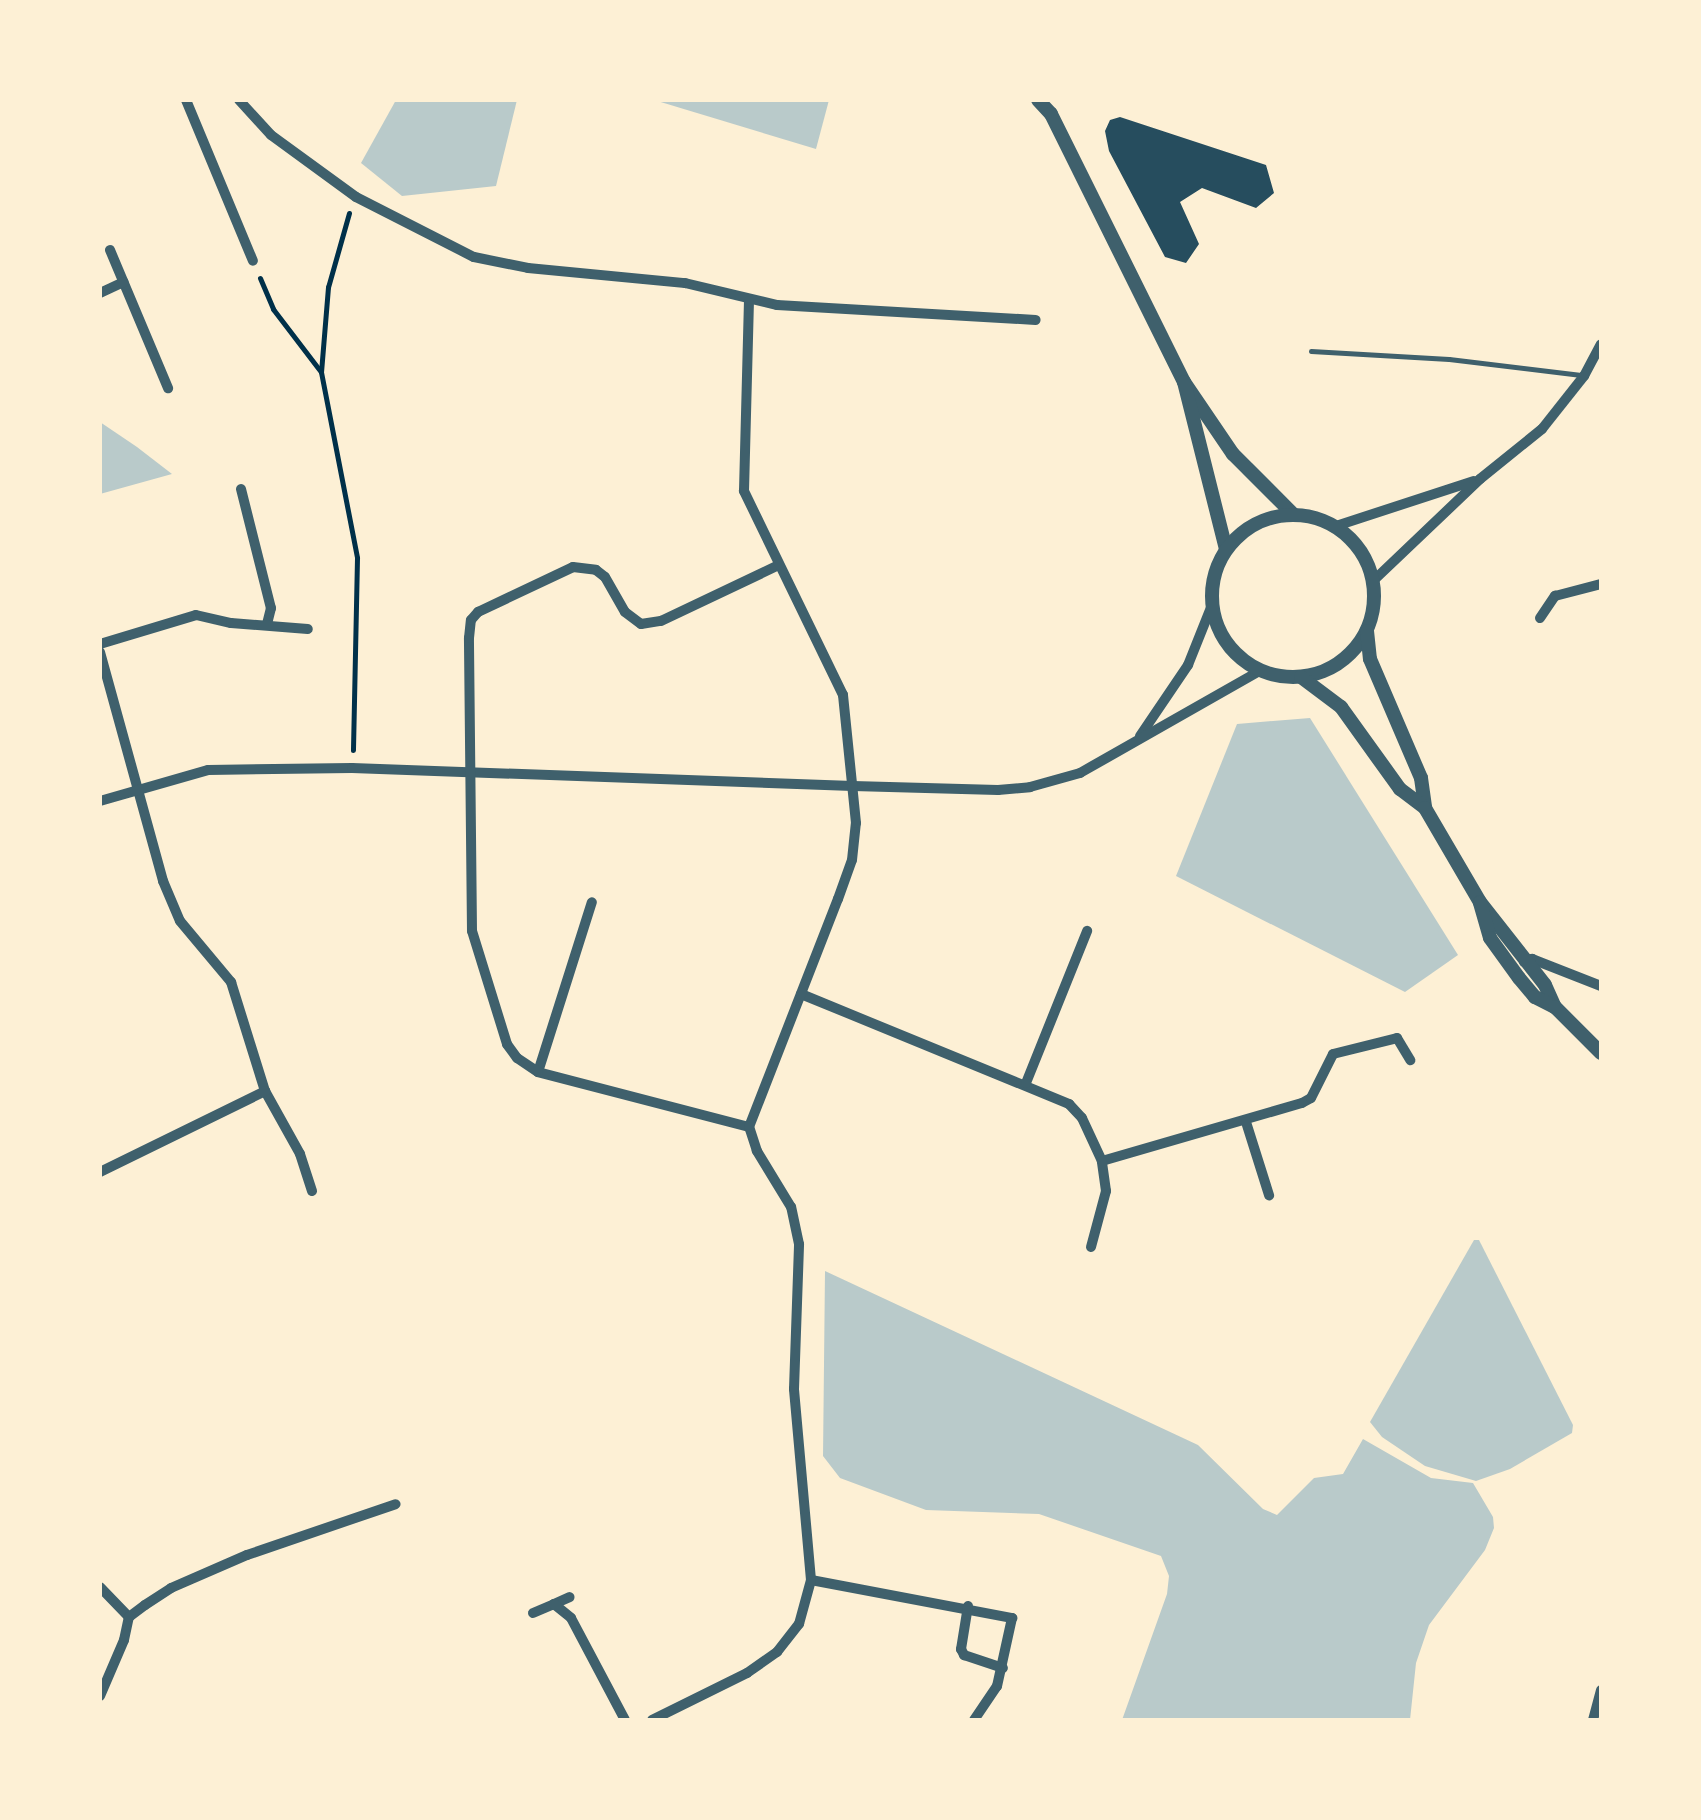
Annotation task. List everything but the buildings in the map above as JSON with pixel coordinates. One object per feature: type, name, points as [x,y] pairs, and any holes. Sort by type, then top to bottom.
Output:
[{"type":"street","points":[[186,100],[253,261]]},
{"type":"street","points":[[239,100],[270,135],[356,196],[474,257],[528,268],[686,283],[749,301],[1036,320]]},
{"type":"street","points":[[1038,100],[1051,107],[1184,382],[1241,463],[1292,514]]},
{"type":"street","points":[[110,250],[168,388]]},
{"type":"street","points":[[100,293],[124,282]]},
{"type":"street","points":[[652,1720],[746,1673],[776,1652],[799,1624],[811,1580],[794,1389],[800,1244],[791,1207],[757,1151],[749,1127],[852,860],[856,822],[844,695],[752,516],[742,478],[749,301]]},
{"type":"street","points":[[1373,580],[1480,479],[1542,429],[1584,376],[1601,344]]},
{"type":"street","points":[[1184,382],[1188,411],[1226,548]]},
{"type":"street","points":[[1336,526],[1480,479]]},
{"type":"street","points":[[241,490],[271,608],[267,624]]},
{"type":"street","points":[[1137,740],[1188,666],[1212,605],[1217,566],[1226,548],[1244,530],[1268,518],[1292,514],[1336,526],[1360,550],[1373,580],[1374,606],[1366,631],[1340,662],[1301,677]]},
{"type":"street","points":[[749,1127],[538,1072],[517,1058],[508,1044],[475,950],[470,638],[478,612],[573,567],[584,567],[605,577],[632,620],[650,624],[777,566]]},
{"type":"street","points":[[1540,618],[1555,596],[1601,584]]},
{"type":"street","points":[[1212,605],[1228,644],[1261,670],[1301,677],[1341,708],[1400,789],[1425,808]]},
{"type":"street","points":[[100,644],[196,615],[230,623],[308,630]]},
{"type":"street","points":[[1366,631],[1370,658],[1420,778],[1425,808],[1480,902],[1545,985],[1555,1007]]},
{"type":"street","points":[[100,652],[136,790],[180,921],[231,982],[265,1091],[300,1154],[312,1191]]},
{"type":"street","points":[[100,801],[208,770],[352,768],[998,790],[1036,786],[1080,773],[1261,670]]},
{"type":"street","points":[[538,1072],[592,902]]},
{"type":"street","points":[[1480,902],[1481,918],[1502,957],[1534,997],[1555,1007],[1601,1053]]},
{"type":"street","points":[[1026,1084],[1087,931]]},
{"type":"street","points":[[1524,962],[1532,959],[1601,986]]},
{"type":"street","points":[[801,994],[1026,1084],[1075,1110],[1102,1160],[1106,1191],[1091,1246]]},
{"type":"street","points":[[1102,1160],[1246,1122],[1311,1098],[1334,1054],[1397,1038],[1410,1060]]},
{"type":"street","points":[[100,1172],[265,1091]]},
{"type":"street","points":[[1246,1122],[1269,1195]]},
{"type":"street","points":[[100,1696],[130,1617],[171,1588],[247,1555],[396,1504]]},
{"type":"street","points":[[811,1580],[968,1606],[1012,1618],[992,1697],[974,1720]]},
{"type":"street","points":[[100,1587],[130,1617]]},
{"type":"street","points":[[533,1613],[570,1597]]},
{"type":"street","points":[[554,1604],[581,1631],[625,1720]]},
{"type":"street","points":[[968,1606],[961,1649],[964,1655],[1002,1668]]},
{"type":"street","points":[[1594,1720],[1601,1690]]},
{"type":"lane","points":[[1311,352],[1449,359],[1584,376]]},
{"type":"path","points":[[352,768],[357,558],[321,372],[328,287],[344,224],[356,196]]},
{"type":"path","points":[[253,261],[273,309],[321,372]]},
{"type":"shaded area","points":[[396,100],[517,100],[496,186],[402,196],[361,163]]},
{"type":"shaded area","points":[[654,100],[829,100],[816,149]]},
{"type":"shaded area","points":[[100,422],[137,447],[172,474],[100,494]]},
{"type":"shaded area","points":[[1310,718],[1458,955],[1405,992],[1176,876],[1237,724]]},
{"type":"shaded area","points":[[1474,1240],[1479,1240],[1573,1425],[1572,1433],[1510,1469],[1476,1481],[1425,1466],[1382,1437],[1370,1422]]},
{"type":"shaded area","points":[[825,1271],[1198,1445],[1263,1509],[1277,1515],[1314,1478],[1343,1474],[1363,1439],[1431,1478],[1473,1483],[1493,1517],[1494,1528],[1485,1550],[1429,1625],[1416,1663],[1410,1720],[1122,1720],[1167,1594],[1169,1576],[1161,1556],[1039,1514],[926,1510],[840,1478],[823,1456]]}]
